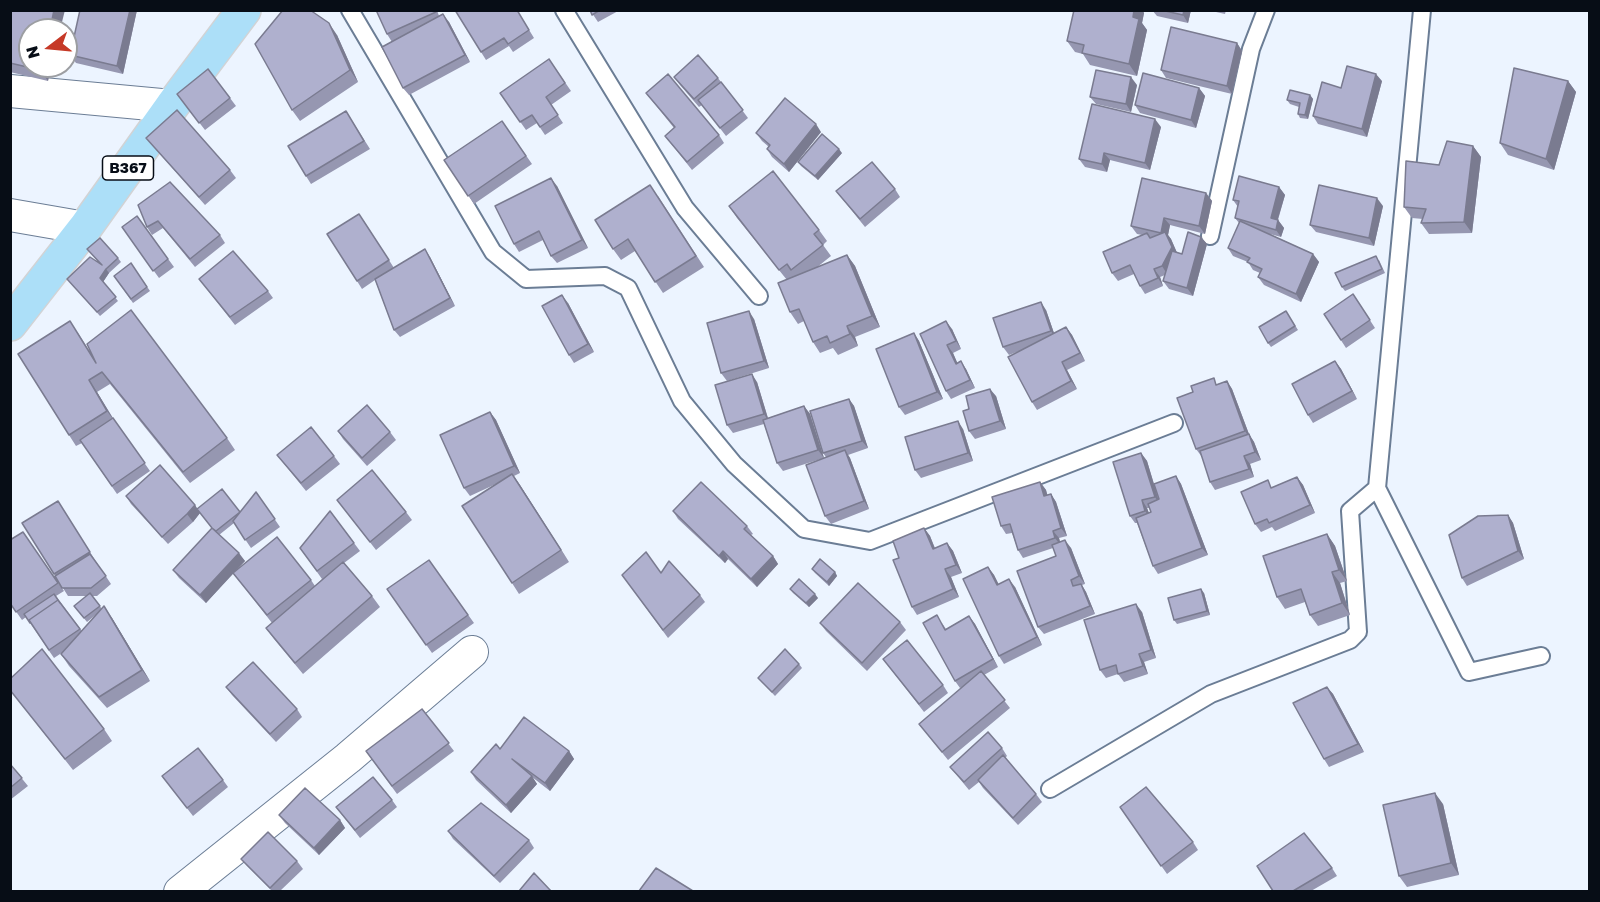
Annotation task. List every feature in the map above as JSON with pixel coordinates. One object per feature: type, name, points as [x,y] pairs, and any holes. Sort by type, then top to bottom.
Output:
[{"type":"main road","name":"B367","points":[[10,324],[85,228],[244,10]]},
{"type":"street","points":[[10,91],[172,106]]},
{"type":"street","points":[[10,214],[85,228]]},
{"type":"street","points":[[180,891],[348,758],[472,651]]},
{"type":"lane","points":[[350,10],[493,252],[526,279],[604,276],[628,288],[681,401],[734,464],[804,529],[870,541],[1174,423]]},
{"type":"lane","points":[[564,10],[685,208],[759,297]]},
{"type":"lane","points":[[1210,236],[1251,49],[1266,10]]},
{"type":"lane","points":[[1422,10],[1377,488],[1469,672],[1541,656]]},
{"type":"lane","points":[[1050,789],[1210,694],[1350,640],[1358,632],[1350,511],[1377,488]]},
{"type":"building","points":[[10,10],[54,10],[52,18],[18,18],[18,65],[10,63]]},
{"type":"building","points":[[80,10],[130,10],[117,66],[78,57]]},
{"type":"building","points":[[283,10],[310,10],[329,23],[350,70],[292,110],[255,44]]},
{"type":"building","points":[[376,10],[435,10],[436,12],[387,34]]},
{"type":"building","points":[[455,10],[517,10],[529,30],[508,44],[504,38],[481,52]]},
{"type":"building","points":[[590,10],[600,10],[592,15]]},
{"type":"building","points":[[1074,10],[1134,10],[1133,17],[1139,19],[1129,64],[1082,53],[1084,45],[1067,41]]},
{"type":"building","points":[[1161,10],[1184,10],[1183,15]]},
{"type":"building","points":[[443,14],[465,55],[403,88],[382,47]]},
{"type":"building","points":[[1171,27],[1237,43],[1227,86],[1161,70]]},
{"type":"building","points":[[698,55],[718,78],[694,99],[674,77]]},
{"type":"building","points":[[549,59],[565,83],[546,97],[558,115],[540,127],[532,115],[520,122],[500,93]]},
{"type":"building","points":[[1347,66],[1376,74],[1362,129],[1313,116],[1322,82],[1341,88]]},
{"type":"building","points":[[1514,68],[1568,81],[1546,159],[1500,143]]},
{"type":"building","points":[[208,69],[230,98],[199,123],[177,94]]},
{"type":"building","points":[[1096,70],[1131,77],[1126,104],[1090,97]]},
{"type":"building","points":[[1143,73],[1199,88],[1191,120],[1135,105]]},
{"type":"building","points":[[668,74],[719,135],[687,162],[665,136],[675,127],[646,93]]},
{"type":"building","points":[[721,82],[743,110],[720,128],[698,100]]},
{"type":"building","points":[[1290,90],[1310,95],[1305,115],[1298,114],[1300,103],[1287,100]]},
{"type":"building","points":[[785,98],[816,124],[784,164],[767,149],[770,145],[756,133]]},
{"type":"building","points":[[1092,104],[1155,119],[1145,163],[1104,153],[1102,164],[1079,159]]},
{"type":"building","points":[[177,110],[230,170],[199,197],[146,138]]},
{"type":"building","points":[[346,111],[364,141],[306,176],[288,146]]},
{"type":"building","points":[[502,121],[526,156],[468,196],[444,160]]},
{"type":"building","points":[[822,134],[839,149],[815,176],[798,162]]},
{"type":"building","points":[[1447,141],[1473,146],[1464,222],[1421,223],[1426,209],[1404,207],[1406,161],[1439,165]]},
{"type":"building","points":[[872,162],[895,189],[860,219],[836,191]]},
{"type":"building","points":[[773,171],[819,230],[814,234],[823,245],[791,270],[787,264],[779,270],[729,206]]},
{"type":"building","points":[[1239,176],[1279,187],[1271,218],[1278,220],[1276,230],[1235,218],[1239,201],[1233,200]]},
{"type":"building","points":[[551,178],[582,240],[551,256],[539,231],[514,244],[495,206]]},
{"type":"building","points":[[1142,178],[1206,193],[1199,226],[1164,218],[1161,233],[1131,226]]},
{"type":"building","points":[[170,182],[220,235],[190,259],[158,221],[147,227],[138,205]]},
{"type":"building","points":[[650,185],[696,256],[655,282],[628,239],[613,249],[595,220]]},
{"type":"building","points":[[1319,185],[1377,198],[1369,238],[1310,225]]},
{"type":"building","points":[[359,214],[389,260],[357,281],[327,234]]},
{"type":"building","points":[[137,216],[168,259],[153,271],[122,227]]},
{"type":"building","points":[[1240,221],[1313,254],[1296,294],[1258,277],[1262,269],[1247,262],[1250,258],[1228,248]]},
{"type":"building","points":[[1165,232],[1172,247],[1162,266],[1154,269],[1158,278],[1140,286],[1130,265],[1112,273],[1103,252],[1147,233],[1150,238]]},
{"type":"building","points":[[1188,232],[1201,237],[1187,288],[1163,281],[1172,251],[1182,254]]},
{"type":"building","points":[[100,238],[118,258],[100,278],[116,297],[97,312],[67,279],[90,257],[102,265],[87,249]]},
{"type":"building","points":[[425,249],[450,298],[394,330],[375,279]]},
{"type":"building","points":[[233,251],[268,291],[230,317],[199,279]]},
{"type":"building","points":[[847,255],[872,316],[847,326],[850,334],[830,343],[827,336],[813,342],[799,309],[790,312],[778,283]]},
{"type":"building","points":[[1376,256],[1382,269],[1342,287],[1335,273]]},
{"type":"building","points":[[131,263],[147,287],[131,299],[114,276]]},
{"type":"building","points":[[1353,294],[1370,320],[1341,340],[1324,314]]},
{"type":"building","points":[[562,295],[588,344],[569,355],[542,306]]},
{"type":"building","points":[[1041,302],[1051,331],[1003,347],[993,318]]},
{"type":"building","points":[[131,310],[227,438],[183,472],[102,372],[89,380],[107,411],[69,435],[18,354],[70,321],[96,363],[87,344]]},
{"type":"building","points":[[749,311],[764,361],[721,373],[707,323]]},
{"type":"building","points":[[1286,311],[1295,326],[1268,343],[1259,327]]},
{"type":"building","points":[[946,321],[956,341],[947,345],[956,364],[961,361],[970,380],[946,391],[920,334]]},
{"type":"building","points":[[1066,327],[1080,353],[1062,362],[1071,381],[1032,402],[1008,357]]},
{"type":"building","points":[[914,333],[937,392],[899,407],[876,349]]},
{"type":"building","points":[[1335,361],[1352,391],[1308,415],[1292,384]]},
{"type":"building","points":[[752,374],[764,414],[727,425],[715,385]]},
{"type":"building","points":[[1214,378],[1216,385],[1227,381],[1245,431],[1196,449],[1177,398],[1193,392],[1191,386]]},
{"type":"building","points":[[990,389],[1000,421],[969,431],[963,411],[969,409],[966,396]]},
{"type":"building","points":[[849,399],[862,441],[823,453],[810,411]]},
{"type":"building","points":[[367,405],[390,432],[362,458],[338,431]]},
{"type":"building","points":[[804,406],[818,450],[777,463],[763,420]]},
{"type":"building","points":[[490,412],[514,466],[464,488],[440,435]]},
{"type":"building","points":[[113,418],[145,463],[112,486],[80,440]]},
{"type":"building","points":[[958,421],[968,453],[915,470],[905,437]]},
{"type":"building","points":[[311,427],[334,456],[301,483],[277,455]]},
{"type":"building","points":[[1249,434],[1255,452],[1244,456],[1249,469],[1210,482],[1200,451]]},
{"type":"building","points":[[845,450],[864,501],[825,516],[806,465]]},
{"type":"building","points":[[1141,453],[1155,497],[1142,500],[1145,511],[1130,516],[1113,462]]},
{"type":"building","points":[[160,465],[195,505],[162,537],[126,496]]},
{"type":"building","points":[[372,470],[406,512],[370,542],[337,500]]},
{"type":"building","points":[[512,474],[561,550],[512,583],[462,506]]},
{"type":"building","points":[[1176,476],[1202,548],[1153,566],[1136,518],[1151,512],[1148,504],[1159,499],[1154,484]]},
{"type":"building","points":[[1297,477],[1310,505],[1269,523],[1267,519],[1255,524],[1241,492],[1268,480],[1271,488]]},
{"type":"building","points":[[701,482],[747,526],[744,529],[773,556],[751,579],[723,551],[719,556],[673,511]]},
{"type":"building","points":[[1040,482],[1044,496],[1051,494],[1061,528],[1053,531],[1055,538],[1018,550],[1010,524],[1001,526],[992,497]]},
{"type":"building","points":[[222,489],[240,512],[216,531],[197,509]]},
{"type":"building","points":[[256,492],[275,519],[245,540],[233,521]]},
{"type":"building","points":[[58,501],[90,552],[54,574],[22,523]]},
{"type":"building","points":[[330,511],[354,543],[317,571],[300,548]]},
{"type":"building","points":[[1508,515],[1518,551],[1462,578],[1449,535],[1478,516]]},
{"type":"building","points":[[212,528],[239,553],[200,595],[173,570]]},
{"type":"building","points":[[924,528],[933,549],[947,543],[956,565],[945,569],[953,589],[912,607],[893,560],[899,558],[893,541]]},
{"type":"building","points":[[23,532],[58,583],[16,612],[10,603],[10,540]]},
{"type":"building","points":[[1327,534],[1339,570],[1332,572],[1342,603],[1310,615],[1301,589],[1277,597],[1263,556]]},
{"type":"building","points":[[277,537],[311,580],[267,615],[233,573]]},
{"type":"building","points":[[1065,540],[1079,576],[1071,580],[1073,586],[1081,584],[1090,606],[1038,627],[1017,571],[1056,556],[1052,545]]},
{"type":"building","points":[[646,552],[661,573],[669,561],[700,595],[663,630],[622,575]]},
{"type":"building","points":[[90,554],[106,576],[91,588],[62,588],[55,576]]},
{"type":"building","points":[[820,559],[835,572],[827,582],[812,569]]},
{"type":"building","points":[[429,560],[468,615],[426,645],[387,589]]},
{"type":"building","points":[[343,562],[372,596],[295,663],[266,628]]},
{"type":"building","points":[[988,567],[997,585],[1009,579],[1037,637],[999,656],[963,579]]},
{"type":"building","points":[[799,579],[815,594],[806,603],[790,589]]},
{"type":"building","points":[[858,583],[900,622],[862,663],[820,623]]},
{"type":"building","points":[[1201,589],[1207,611],[1174,620],[1168,598]]},
{"type":"building","points":[[90,593],[100,606],[84,618],[74,606]]},
{"type":"building","points":[[54,594],[58,600],[29,620],[30,623],[24,614]]},
{"type":"building","points":[[58,600],[80,629],[49,650],[29,620]]},
{"type":"building","points":[[1136,604],[1151,650],[1139,654],[1143,666],[1118,674],[1116,665],[1100,670],[1084,620]]},
{"type":"building","points":[[104,606],[142,670],[99,697],[61,654]]},
{"type":"building","points":[[937,615],[945,630],[969,616],[993,659],[955,681],[923,623]]},
{"type":"building","points":[[907,640],[943,685],[919,704],[883,659]]},
{"type":"building","points":[[42,649],[104,729],[65,759],[10,690],[10,679]]},
{"type":"building","points":[[785,649],[799,664],[772,692],[758,678]]},
{"type":"building","points":[[253,662],[297,709],[270,734],[226,687]]},
{"type":"building","points":[[981,671],[1005,700],[942,752],[919,724]]},
{"type":"building","points":[[1327,687],[1358,744],[1324,759],[1293,703]]},
{"type":"building","points":[[422,709],[449,743],[392,786],[366,751]]},
{"type":"building","points":[[524,717],[569,751],[545,783],[512,759],[532,776],[506,805],[471,772],[496,744],[500,749]]},
{"type":"building","points":[[988,732],[1002,748],[964,782],[950,767]]},
{"type":"building","points":[[198,748],[223,780],[187,808],[162,776]]},
{"type":"building","points":[[1003,755],[1036,794],[1013,818],[978,780]]},
{"type":"building","points":[[10,764],[22,778],[10,788]]},
{"type":"building","points":[[373,777],[392,800],[355,830],[336,807]]},
{"type":"building","points":[[1146,787],[1193,842],[1161,866],[1120,807]]},
{"type":"building","points":[[305,788],[340,820],[314,848],[279,815]]},
{"type":"building","points":[[1435,793],[1451,863],[1399,876],[1383,805]]},
{"type":"building","points":[[481,803],[529,840],[494,876],[448,831]]},
{"type":"building","points":[[268,832],[297,861],[270,888],[241,859]]},
{"type":"building","points":[[1304,833],[1332,868],[1293,891],[1273,891],[1257,866]]},
{"type":"building","points":[[656,868],[693,891],[639,891]]},
{"type":"building","points":[[534,873],[551,891],[519,891]]}]
